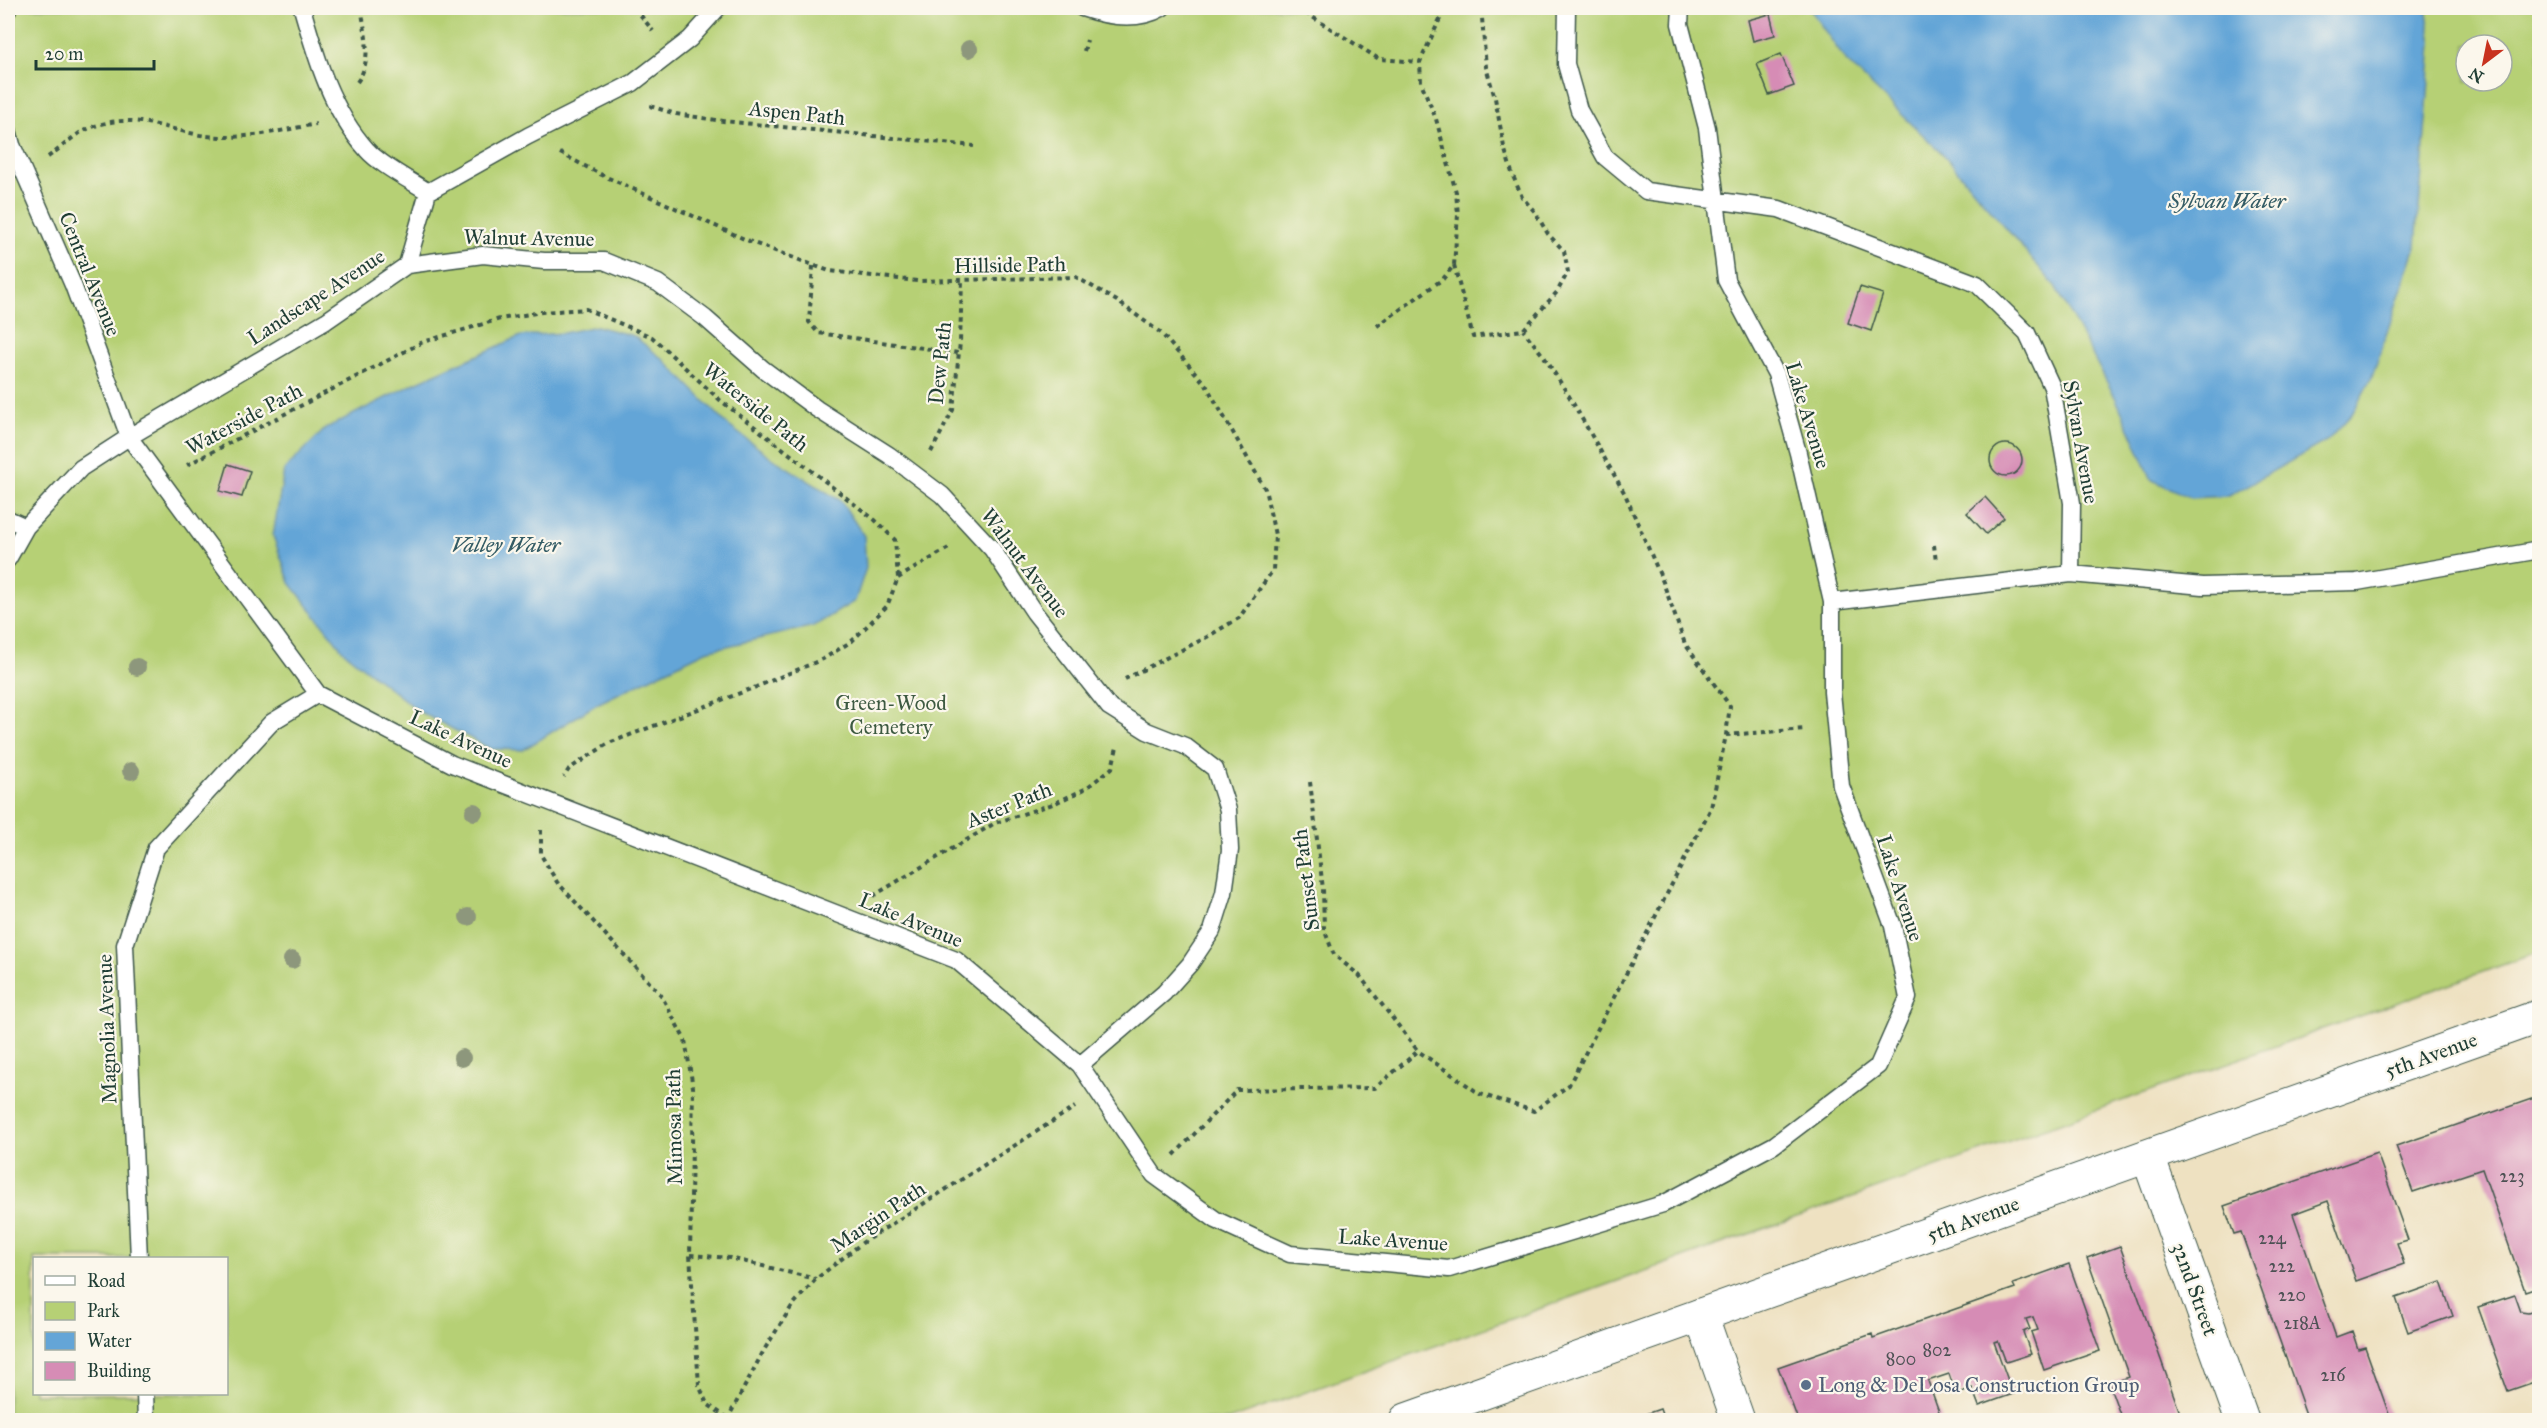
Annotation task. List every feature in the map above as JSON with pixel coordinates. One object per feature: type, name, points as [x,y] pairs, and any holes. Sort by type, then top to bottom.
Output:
[{"type":"street","name":"5th Avenue","points":[[1406,1420],[2540,1016]]},
{"type":"street","name":"32nd Street","points":[[2148,1157],[2242,1420]]},
{"type":"street","points":[[1701,1315],[1738,1420]]},
{"type":"lane","points":[[302,8],[319,69],[338,105],[368,151],[428,192],[528,136],[624,87],[690,39],[718,8]]},
{"type":"lane","points":[[1082,8],[1105,16],[1127,17],[1155,12],[1162,8]]},
{"type":"lane","name":"Sylvan Avenue","points":[[1567,8],[1566,64],[1579,110],[1605,156],[1646,191],[1779,209],[1977,284],[2026,333],[2052,387],[2072,503],[2072,574]]},
{"type":"lane","name":"Lake Avenue","points":[[129,437],[318,694],[452,764],[956,960],[1080,1065],[1154,1175],[1216,1220],[1290,1254],[1449,1269],[1663,1204],[1774,1145],[1878,1066],[1908,998],[1893,926],[1841,786],[1832,692],[1832,602],[1798,453],[1776,374],[1726,280],[1707,128],[1680,24],[1681,8]]},
{"type":"lane","name":"Central Avenue","points":[[8,130],[73,285],[129,437]]},
{"type":"lane","name":"Landscape Avenue","points":[[8,559],[26,527],[81,468],[129,437],[326,321],[407,265],[428,192]]},
{"type":"lane","name":"Walnut Avenue","points":[[407,265],[483,255],[544,261],[604,261],[658,284],[705,318],[763,369],[942,495],[992,549],[1058,644],[1109,707],[1147,731],[1185,746],[1215,770],[1228,810],[1230,850],[1224,893],[1212,931],[1190,964],[1164,993],[1080,1065]]},
{"type":"lane","points":[[8,519],[26,527]]},
{"type":"lane","points":[[1832,602],[2072,574],[2203,586],[2357,582],[2540,550]]},
{"type":"lane","name":"Magnolia Avenue","points":[[139,1257],[126,945],[156,848],[272,722],[318,694]]},
{"type":"lane","points":[[145,1395],[146,1420]]},
{"type":"path","points":[[22,168],[38,164],[84,131],[119,122],[136,121],[167,125],[207,136],[250,137],[327,122],[363,74],[367,41],[360,8]]},
{"type":"path","points":[[1298,8],[1379,59],[1420,62]]},
{"type":"path","points":[[1445,8],[1420,62],[1421,81],[1436,118],[1456,192],[1458,215],[1454,265],[1473,337],[1523,330],[1557,292],[1568,272],[1564,251],[1548,234],[1535,212],[1522,197],[1504,147],[1496,98],[1486,67],[1482,18],[1484,8]]},
{"type":"path","name":"Aspen Path","points":[[624,87],[650,106],[676,114],[723,121],[974,146]]},
{"type":"path","name":"Hillside Path","points":[[528,136],[602,175],[751,242],[829,271],[900,280],[962,281],[1076,277],[1117,301],[1161,333],[1206,385],[1265,489],[1275,535],[1273,570],[1239,618],[1098,693]]},
{"type":"path","points":[[813,265],[809,322],[818,333],[958,352]]},
{"type":"path","points":[[1377,326],[1443,279],[1454,265]]},
{"type":"path","name":"Dew Path","points":[[918,477],[952,410],[962,281]]},
{"type":"path","name":"Waterside Path","points":[[160,479],[423,342],[500,319],[542,312],[586,309],[652,337],[720,400],[875,520],[895,540],[898,578],[887,606],[852,641],[823,658],[756,687],[609,743],[569,769],[548,801]]},
{"type":"path","points":[[1523,330],[1545,358],[1569,396],[1625,494],[1664,582],[1685,644],[1730,706],[1726,735],[1835,727]]},
{"type":"path","points":[[898,578],[976,531]]},
{"type":"path","name":"Aster Path","points":[[842,916],[995,823],[1053,804],[1085,789],[1112,768],[1124,717]]},
{"type":"path","name":"Sunset Path","points":[[1310,782],[1323,889],[1323,929],[1334,955],[1359,975],[1418,1051],[1480,1094],[1534,1111],[1569,1085],[1711,808],[1726,735]]},
{"type":"path","name":"Mimosa Path","points":[[548,801],[541,831],[541,855],[557,882],[661,995],[685,1040],[693,1087],[690,1255],[699,1385],[707,1404],[728,1419]]},
{"type":"path","points":[[1154,1175],[1237,1090],[1375,1088],[1418,1051]]},
{"type":"path","name":"Margin Path","points":[[728,1419],[764,1350],[792,1306],[816,1279],[862,1243],[1099,1092]]},
{"type":"path","points":[[690,1255],[730,1258],[816,1279]]},
{"type":"green space","name":"Green-Wood Cemetery","points":[[8,8],[2539,8],[2539,952],[1228,1420],[8,1420]]},
{"type":"water","name":"Sylvan Water","points":[[1809,8],[2426,8],[2432,43],[2416,246],[2372,377],[2352,414],[2328,440],[2229,496],[2191,498],[2152,480],[2116,399],[2055,286],[1944,155],[1846,61]]},
{"type":"water","name":"Valley Water","points":[[596,326],[634,336],[664,360],[729,426],[775,460],[841,501],[864,536],[866,568],[855,601],[814,626],[706,651],[597,704],[523,750],[491,749],[420,712],[345,653],[290,583],[273,536],[284,470],[326,428],[415,383],[521,336],[563,333]]},
{"type":"building","points":[[1770,14],[1775,35],[1753,41],[1748,20]]},
{"type":"building","points":[[1781,54],[1794,86],[1769,95],[1757,64]]},
{"type":"building","points":[[1860,287],[1883,294],[1871,331],[1848,323]]},
{"type":"building","points":[[2006,444],[2017,449],[2022,460],[2017,471],[2006,476],[1995,471],[1990,460],[1995,449]]},
{"type":"building","points":[[228,464],[250,471],[242,497],[220,491]]},
{"type":"building","points":[[1985,497],[2004,518],[1986,534],[1967,513]]},
{"type":"building","points":[[2540,1096],[2540,1286],[2525,1291],[2482,1169],[2413,1192],[2396,1146]]},
{"type":"building","points":[[2377,1153],[2408,1240],[2397,1243],[2404,1264],[2356,1281],[2328,1201],[2293,1214],[2336,1337],[2352,1331],[2358,1349],[2365,1347],[2391,1420],[2308,1420],[2241,1232],[2234,1234],[2224,1206]]},
{"type":"building","points":[[2120,1246],[2180,1413],[2160,1420],[2122,1420],[2109,1384],[2129,1377],[2087,1258]]},
{"type":"building","points":[[2069,1264],[2100,1351],[2044,1370],[2031,1332],[2038,1330],[2033,1317],[2026,1319],[2030,1329],[2023,1332],[2031,1354],[2006,1362],[1998,1341],[1994,1342],[2013,1394],[1979,1406],[1972,1388],[1956,1394],[1949,1374],[1928,1381],[1942,1420],[1798,1420],[1778,1367],[1872,1334],[1873,1338],[2015,1288],[2013,1284]]},
{"type":"building","points":[[2441,1282],[2453,1316],[2408,1332],[2396,1298]]},
{"type":"building","points":[[2515,1295],[2521,1312],[2528,1313],[2540,1309],[2540,1380],[2508,1391],[2478,1307]]},
{"type":"building","points":[[1660,1409],[1664,1420],[1628,1420]]},
{"type":"place","name":"Long & DeLosa Construction Group","points":[[1806,1385]]}]
